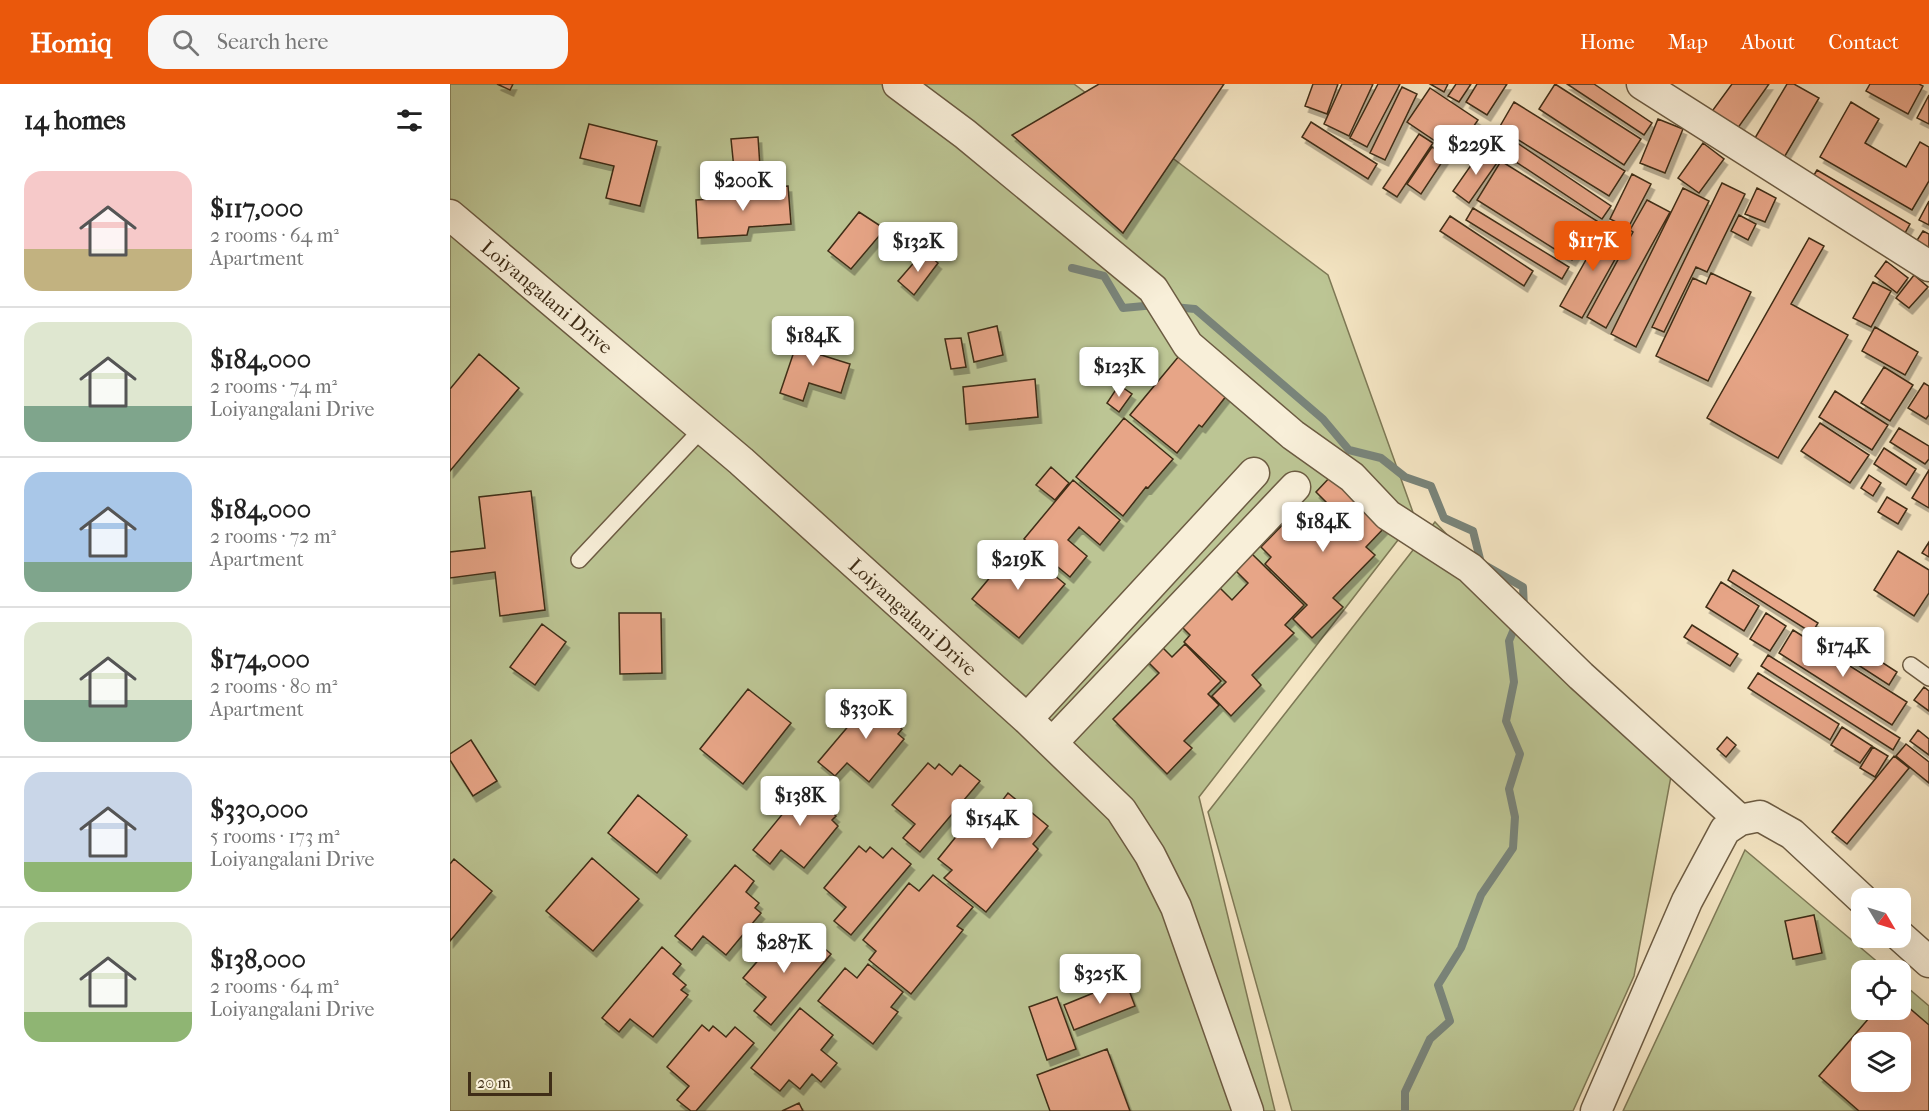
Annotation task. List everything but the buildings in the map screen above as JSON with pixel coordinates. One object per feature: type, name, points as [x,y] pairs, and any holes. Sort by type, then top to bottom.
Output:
[{"type":"street","points":[[898,84],[965,134],[1153,289],[1188,345],[1293,435],[1352,477],[1388,515],[1470,568],[1581,676],[1740,820]]},
{"type":"street","points":[[1642,84],[1929,266]]},
{"type":"street","name":"Loiyangalani Drive","points":[[450,215],[702,429],[1027,719],[1121,810],[1150,855],[1176,907],[1248,1111]]},
{"type":"street","points":[[1027,719],[1254,473]]},
{"type":"street","points":[[1052,743],[1296,488]]},
{"type":"street","points":[[1596,1111],[1687,901],[1725,830],[1740,820],[1761,816],[1792,834],[1851,889]]},
{"type":"street","points":[[1911,946],[1929,963]]},
{"type":"lane","points":[[579,560],[702,429]]},
{"type":"lane","points":[[1911,665],[1929,678]]},
{"type":"green space","points":[[450,84],[1074,84],[1328,275],[1415,518],[1199,797],[1275,1111],[450,1111]]},
{"type":"green space","points":[[1435,522],[1672,771],[1634,976],[1573,1111],[1292,1111],[1208,812]]},
{"type":"green space","points":[[1745,850],[1851,940],[1851,948],[1861,948],[1875,960],[1851,960],[1851,1020],[1911,1020],[1911,991],[1929,1006],[1929,1111],[1623,1111]]},
{"type":"waterway","points":[[1072,268],[1104,276],[1123,308],[1155,305]]},
{"type":"waterway","points":[[1173,307],[1195,309],[1323,419],[1349,450],[1381,458],[1405,477],[1431,486],[1444,518],[1473,531],[1481,563],[1523,587],[1524,608]]},
{"type":"waterway","points":[[1405,1111],[1405,1092],[1430,1039],[1450,1021],[1438,985],[1461,948],[1481,895],[1513,848],[1515,817],[1509,789],[1520,754],[1506,721],[1514,682],[1509,641],[1517,622]]}]
